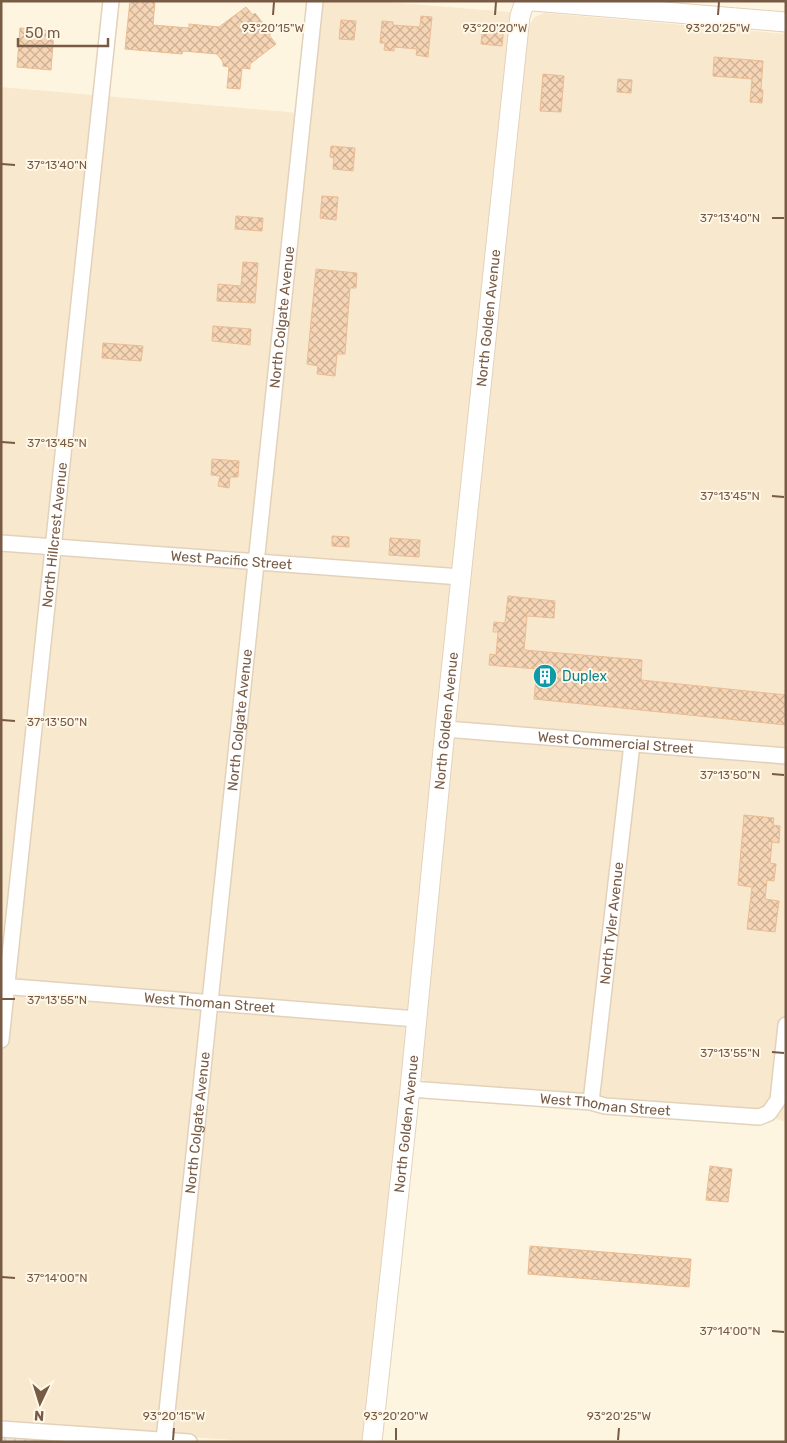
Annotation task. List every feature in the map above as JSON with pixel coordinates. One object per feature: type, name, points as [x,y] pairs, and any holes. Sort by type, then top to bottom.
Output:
[{"type":"street","name":"North Hillcrest Avenue","points":[[1,1040],[4,987],[110,1]]},
{"type":"street","name":"North Colgate Avenue","points":[[164,1440],[315,1]]},
{"type":"street","name":"North Golden Avenue","points":[[372,1442],[520,16],[524,1]]},
{"type":"street","points":[[533,1],[786,22]]},
{"type":"street","name":"West Pacific Street","points":[[1,543],[461,577]]},
{"type":"street","name":"West Commercial Street","points":[[446,729],[786,756]]},
{"type":"street","name":"North Tyler Avenue","points":[[591,1102],[632,744]]},
{"type":"street","name":"West Thoman Street","points":[[4,987],[417,1020]]},
{"type":"street","name":"West Thoman Street","points":[[410,1089],[591,1102],[605,1106],[759,1117],[769,1113],[779,1096],[786,1024]]},
{"type":"street","points":[[1,1429],[189,1442]]},
{"type":"shaded area","points":[[322,1],[373,1],[510,12],[514,18],[365,1442],[263,1442],[1,1424],[1,87],[310,114]]},
{"type":"shaded area","points":[[544,13],[786,34],[786,1122],[745,1109],[427,1082],[421,1078],[420,1068],[528,27],[535,17]]},
{"type":"shaded area","points":[[1,1434],[101,1442],[1,1442]]},
{"type":"building","points":[[130,1],[155,1],[153,25],[189,28],[189,24],[219,27],[246,7],[253,15],[255,13],[276,44],[250,64],[250,69],[242,68],[240,89],[227,88],[229,67],[223,66],[223,62],[217,54],[183,51],[182,54],[125,49]]},
{"type":"building","points":[[421,16],[432,17],[428,57],[416,55],[417,49],[394,47],[394,51],[384,50],[385,43],[380,43],[382,21],[393,22],[393,25],[420,27]]},
{"type":"building","points":[[341,20],[356,21],[354,40],[339,39]]},
{"type":"building","points":[[483,24],[504,26],[502,46],[481,44]]},
{"type":"building","points":[[20,28],[54,31],[51,70],[17,67]]},
{"type":"building","points":[[714,57],[763,61],[762,103],[750,102],[752,79],[713,76]]},
{"type":"building","points":[[543,74],[564,76],[561,112],[540,111]]},
{"type":"building","points":[[618,79],[632,80],[631,93],[617,92]]},
{"type":"building","points":[[331,146],[355,148],[353,171],[333,169],[334,158],[330,157]]},
{"type":"building","points":[[322,196],[338,197],[336,220],[320,218]]},
{"type":"building","points":[[236,216],[263,218],[262,231],[235,229]]},
{"type":"building","points":[[243,262],[258,263],[255,303],[217,301],[218,284],[241,286]]},
{"type":"building","points":[[316,269],[357,273],[356,288],[350,288],[345,354],[337,354],[335,376],[317,374],[318,366],[307,364]]},
{"type":"building","points":[[213,326],[251,329],[250,345],[212,341]]},
{"type":"building","points":[[103,343],[143,346],[141,361],[102,358]]},
{"type":"building","points":[[212,459],[239,461],[238,477],[230,477],[229,488],[218,486],[220,476],[211,475]]},
{"type":"building","points":[[332,536],[349,537],[349,547],[332,546]]},
{"type":"building","points":[[390,538],[420,540],[419,557],[389,555]]},
{"type":"building","points":[[508,596],[555,601],[554,618],[527,616],[524,650],[642,660],[641,680],[786,695],[786,725],[534,699],[537,669],[489,665],[490,654],[496,655],[498,632],[493,632],[494,622],[505,623]]},
{"type":"building","points":[[744,815],[774,818],[773,825],[780,826],[779,843],[772,842],[770,863],[776,864],[774,881],[767,880],[765,899],[779,901],[775,932],[747,929],[752,887],[738,885]]},
{"type":"building","points":[[710,1166],[732,1169],[728,1202],[706,1200]]},
{"type":"building","points":[[530,1246],[691,1259],[689,1287],[528,1274]]},
{"type":"place","name":"Duplex","points":[[545,676]]}]
